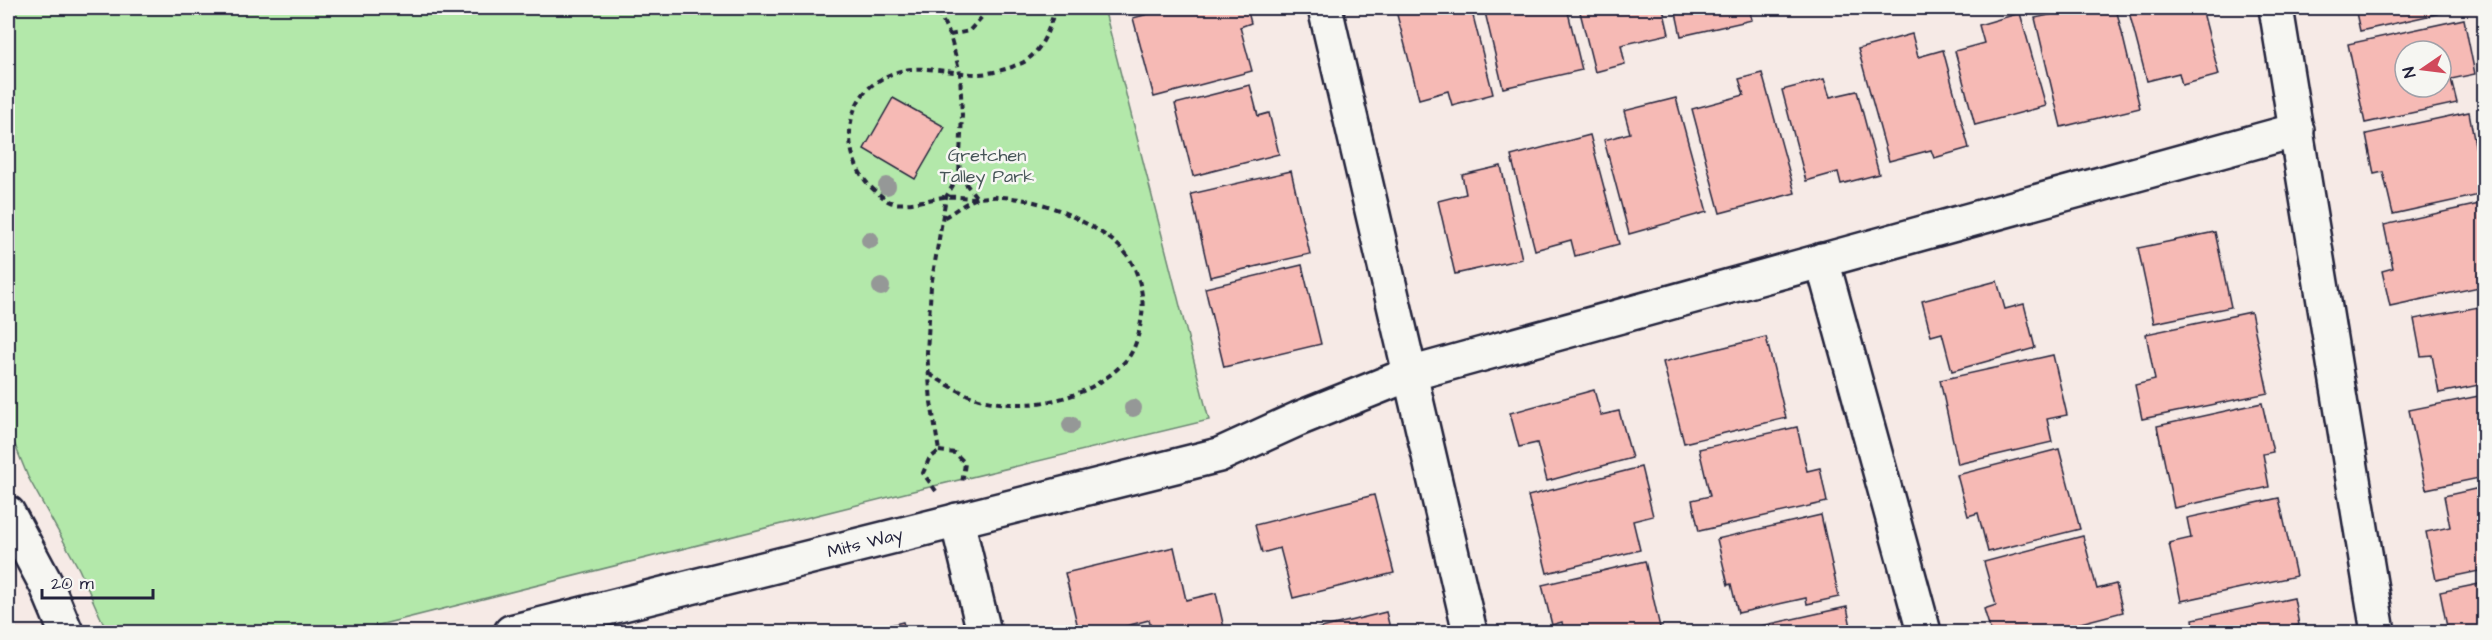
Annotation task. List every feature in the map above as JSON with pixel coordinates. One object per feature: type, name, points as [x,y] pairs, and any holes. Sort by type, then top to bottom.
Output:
[{"type":"street","points":[[1325,8],[1470,633]]},
{"type":"street","points":[[2276,8],[2378,633]]},
{"type":"street","name":"Mits Way","points":[[511,633],[1219,455],[1298,419],[1410,374],[2297,130]]},
{"type":"street","points":[[1822,260],[1924,633]]},
{"type":"street","points":[[8,513],[46,584],[66,633]]},
{"type":"street","points":[[957,520],[984,633]]},
{"type":"path","points":[[936,8],[950,35],[960,73],[962,116],[959,175],[946,197],[931,286],[928,374],[939,451]]},
{"type":"path","points":[[950,35],[969,31],[982,16],[982,8]]},
{"type":"path","points":[[928,374],[958,392],[987,401],[1018,404],[1047,402],[1080,392],[1109,376],[1129,356],[1140,333],[1144,303],[1137,274],[1122,249],[1095,227],[1051,207],[1012,198],[946,197],[917,202],[890,202],[870,187],[856,168],[849,140],[852,114],[864,93],[878,81],[903,69],[934,68],[979,74],[999,71],[1024,62],[1038,48],[1049,31],[1056,8]]},
{"type":"path","points":[[959,175],[977,198]]},
{"type":"path","points":[[943,218],[977,198]]},
{"type":"path","points":[[939,451],[955,453],[965,463],[957,520],[923,473],[929,459],[939,451]]},
{"type":"green space","name":"Gretchen Talley Park","points":[[8,8],[1104,8],[1209,420],[913,491],[351,632],[107,632],[79,569],[28,477],[8,428]]},
{"type":"building","points":[[1171,8],[1247,8],[1251,23],[1240,27],[1252,71],[1154,97],[1133,18]]},
{"type":"building","points":[[1409,8],[1436,8],[1437,13],[1457,8],[1471,8],[1493,94],[1452,105],[1448,91],[1419,99],[1396,11]]},
{"type":"building","points":[[1484,8],[1567,8],[1582,70],[1503,88]]},
{"type":"building","points":[[1579,8],[1663,8],[1669,34],[1621,45],[1625,64],[1595,72]]},
{"type":"building","points":[[1675,8],[1749,8],[1752,20],[1681,36]]},
{"type":"building","points":[[2081,8],[2116,8],[2140,108],[2061,127],[2035,18]]},
{"type":"building","points":[[2128,8],[2202,8],[2219,75],[2182,85],[2179,73],[2147,81]]},
{"type":"building","points":[[2355,8],[2449,8],[2450,11],[2360,31]]},
{"type":"building","points":[[2020,13],[2046,106],[1975,125],[1955,51],[1984,43],[1979,25]]},
{"type":"building","points":[[2464,19],[2475,74],[2453,79],[2453,39],[2393,39],[2393,99],[2453,99],[2453,87],[2457,103],[2365,123],[2348,44]]},
{"type":"building","points":[[1912,34],[1918,57],[1943,50],[1969,148],[1934,158],[1931,150],[1889,161],[1858,49]]},
{"type":"building","points":[[1762,73],[1795,193],[1720,213],[1692,109],[1744,95],[1739,79]]},
{"type":"building","points":[[1824,79],[1830,97],[1857,91],[1879,174],[1841,184],[1838,172],[1806,181],[1782,90]]},
{"type":"building","points":[[1250,85],[1258,116],[1269,113],[1279,154],[1193,176],[1175,104]]},
{"type":"building","points":[[893,98],[945,127],[915,179],[864,149]]},
{"type":"building","points":[[1676,98],[1707,212],[1629,234],[1604,140],[1630,133],[1624,111]]},
{"type":"building","points":[[2469,112],[2484,194],[2393,214],[2383,172],[2374,174],[2366,134]]},
{"type":"building","points":[[1590,135],[1619,244],[1575,256],[1571,240],[1535,250],[1511,156]]},
{"type":"building","points":[[1501,166],[1522,259],[1455,274],[1438,201],[1466,194],[1462,175]]},
{"type":"building","points":[[1291,171],[1310,254],[1210,277],[1191,194]]},
{"type":"building","points":[[2484,203],[2484,286],[2390,306],[2382,271],[2393,268],[2384,225]]},
{"type":"building","points":[[2215,232],[2231,307],[2154,323],[2138,248]]},
{"type":"building","points":[[1302,265],[1321,344],[1224,367],[1205,288]]},
{"type":"building","points":[[1997,281],[2005,309],[2024,304],[2035,348],[1952,371],[1942,333],[1931,336],[1922,301]]},
{"type":"building","points":[[2484,306],[2484,384],[2439,393],[2432,355],[2421,356],[2414,319]]},
{"type":"building","points":[[2251,312],[2268,393],[2142,419],[2135,385],[2155,380],[2146,334]]},
{"type":"building","points":[[1766,337],[1786,418],[1684,443],[1663,362]]},
{"type":"building","points":[[2053,355],[2067,415],[2047,419],[2052,442],[1958,464],[1940,380]]},
{"type":"building","points":[[1594,390],[1601,415],[1619,411],[1632,458],[1547,481],[1537,443],[1519,447],[1510,413]]},
{"type":"building","points":[[2484,395],[2484,477],[2426,489],[2409,410]]},
{"type":"building","points":[[2262,403],[2273,452],[2263,454],[2269,487],[2174,508],[2157,426]]},
{"type":"building","points":[[1797,427],[1807,471],[1820,468],[1827,502],[1699,531],[1692,500],[1710,496],[1699,449]]},
{"type":"building","points":[[2059,449],[2080,529],[1988,552],[1978,513],[1968,516],[1957,475]]},
{"type":"building","points":[[1641,467],[1653,516],[1633,521],[1640,550],[1547,573],[1528,496]]},
{"type":"building","points":[[2484,487],[2484,570],[2436,580],[2426,532],[2450,527],[2444,496]]},
{"type":"building","points":[[1374,495],[1394,573],[1293,598],[1280,548],[1262,553],[1255,525]]},
{"type":"building","points":[[2279,498],[2296,576],[2181,601],[2169,543],[2191,538],[2187,518]]},
{"type":"building","points":[[1821,515],[1839,597],[1807,604],[1806,598],[1738,613],[1731,584],[1728,585],[1717,539]]},
{"type":"building","points":[[2083,536],[2097,589],[2116,584],[2123,612],[2046,632],[1991,632],[1984,609],[1996,605],[1984,562]]},
{"type":"building","points":[[1174,547],[1186,600],[1216,593],[1225,632],[1152,632],[1149,620],[1115,629],[1116,632],[1079,632],[1065,573]]},
{"type":"building","points":[[1645,561],[1661,632],[1564,632],[1562,622],[1552,625],[1542,585]]},
{"type":"building","points":[[2484,583],[2484,632],[2448,632],[2440,592]]},
{"type":"building","points":[[2294,598],[2299,625],[2280,629],[2281,632],[2195,632],[2193,619]]},
{"type":"building","points":[[1847,607],[1852,632],[1734,632]]},
{"type":"building","points":[[1386,612],[1391,632],[1305,632]]},
{"type":"building","points":[[903,622],[906,632],[862,632]]}]
